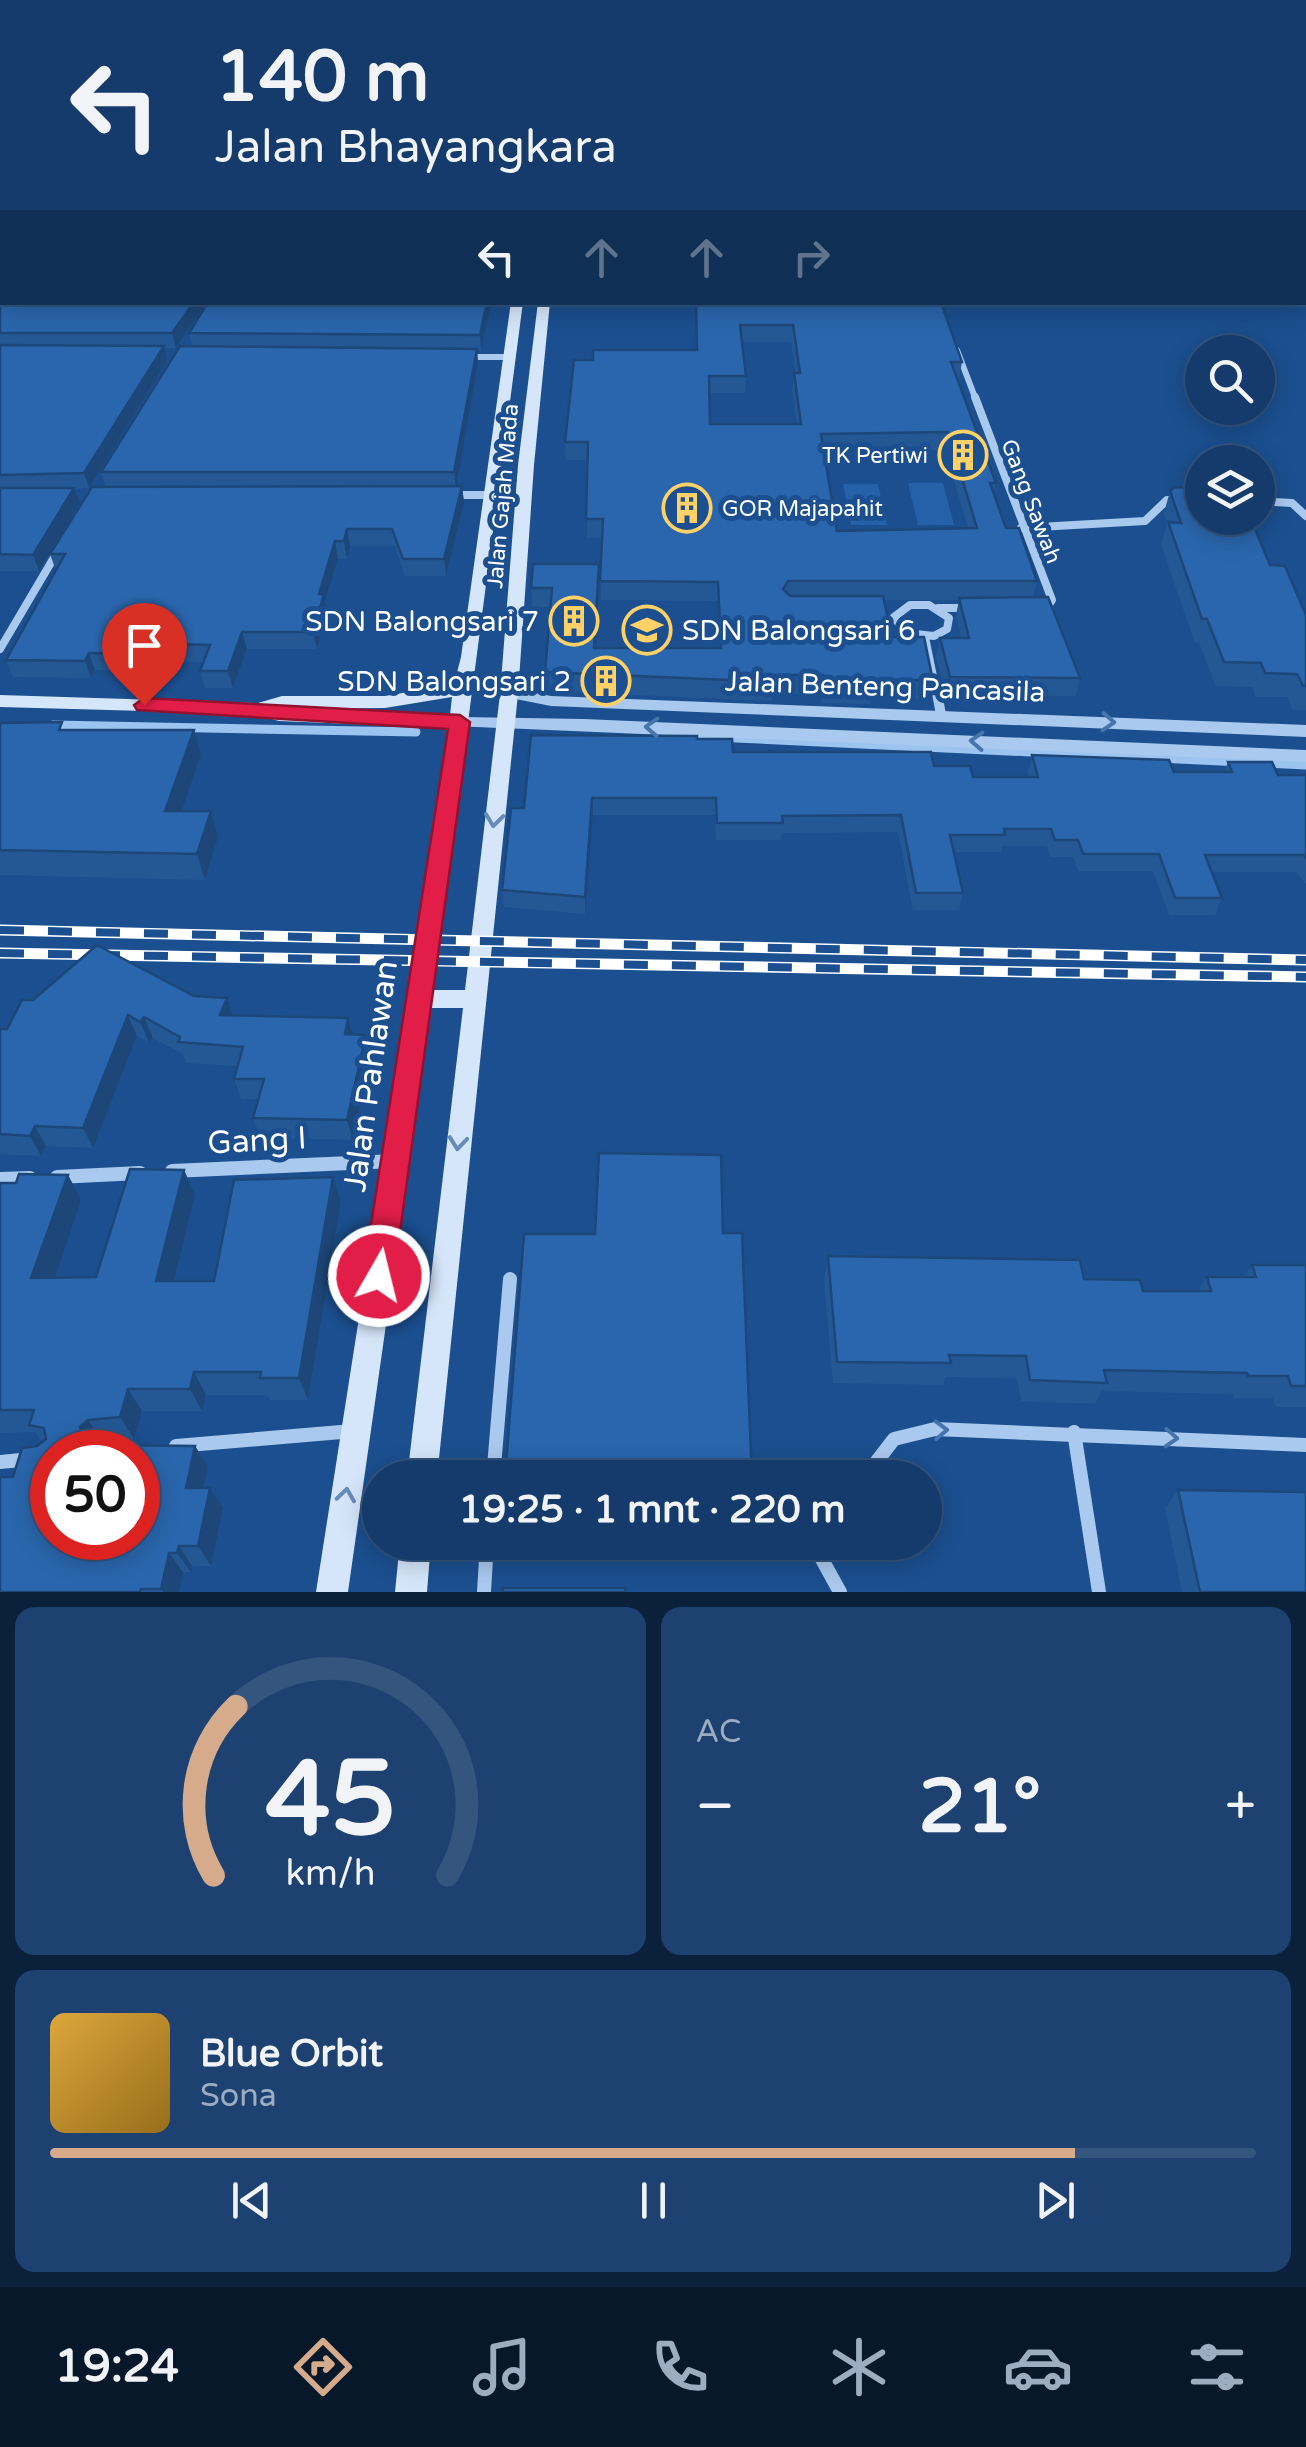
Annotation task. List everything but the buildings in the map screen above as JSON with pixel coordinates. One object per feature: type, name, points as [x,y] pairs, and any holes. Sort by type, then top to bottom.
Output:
[{"type":"main road","name":"Jalan Gajah Mada","points":[[462,689],[470,657],[517,305]]},
{"type":"main road","name":"Jalan Gajah Mada","points":[[509,694],[526,465],[544,305]]},
{"type":"main road","points":[[0,701],[253,708],[282,702],[410,700],[462,689]]},
{"type":"main road","name":"Jalan Pahlawan","points":[[332,1592],[462,689]]},
{"type":"main road","points":[[424,1460],[509,694]]},
{"type":"main road","points":[[253,708],[279,715],[460,722]]},
{"type":"main road","points":[[419,999],[473,999]]},
{"type":"main road","points":[[411,1592],[414,1560]]},
{"type":"street","name":"Gang Sawah","points":[[953,340],[1052,603],[1024,607]]},
{"type":"street","points":[[451,356],[509,357]]},
{"type":"street","points":[[434,496],[492,495]]},
{"type":"street","points":[[1021,528],[1146,521],[1167,500],[1185,500]]},
{"type":"street","points":[[1275,502],[1292,503],[1306,516]]},
{"type":"street","points":[[0,650],[60,547]]},
{"type":"street","points":[[884,607],[919,604],[972,608]]},
{"type":"street","points":[[902,607],[894,617],[899,628],[925,637],[942,633],[950,624],[938,608]]},
{"type":"street","points":[[925,637],[941,715]]},
{"type":"street","name":"Jalan Benteng Pancasila","points":[[462,689],[550,701],[1306,731]]},
{"type":"street","points":[[1067,720],[1074,745]]},
{"type":"street","name":"Jalan Benteng Pancasila","points":[[460,722],[1306,756]]},
{"type":"street","name":"Gang I","points":[[0,1179],[396,1161]]},
{"type":"street","points":[[495,1460],[510,1279]]},
{"type":"street","points":[[878,1460],[894,1439],[936,1429],[1306,1445]]},
{"type":"street","points":[[163,1448],[356,1431]]},
{"type":"street","points":[[1074,1432],[1099,1592]]},
{"type":"street","points":[[0,1462],[30,1459]]},
{"type":"street","points":[[484,1592],[486,1560]]},
{"type":"street","points":[[826,1560],[840,1592]]},
{"type":"shaded area","points":[[908,483],[943,483],[954,525],[918,525]]},
{"type":"shaded area","points":[[843,484],[878,484],[887,525],[851,525]]},
{"type":"waterway","points":[[53,725],[416,732]]},
{"type":"waterway","points":[[693,736],[1306,765]]},
{"type":"railway","points":[[0,930],[1306,960]]},
{"type":"railway","points":[[0,953],[1306,977]]},
{"type":"place","name":"TK Pertiwi","points":[[963,455]]},
{"type":"place","name":"GOR Majapahit","points":[[687,508]]},
{"type":"place","name":"SDN Balongsari 7","points":[[574,621]]},
{"type":"place","name":"SDN Balongsari 6","points":[[647,630]]},
{"type":"place","name":"SDN Balongsari 2","points":[[606,681]]},
{"type":"route","points":[[144,705],[460,722],[379,1276]]}]
